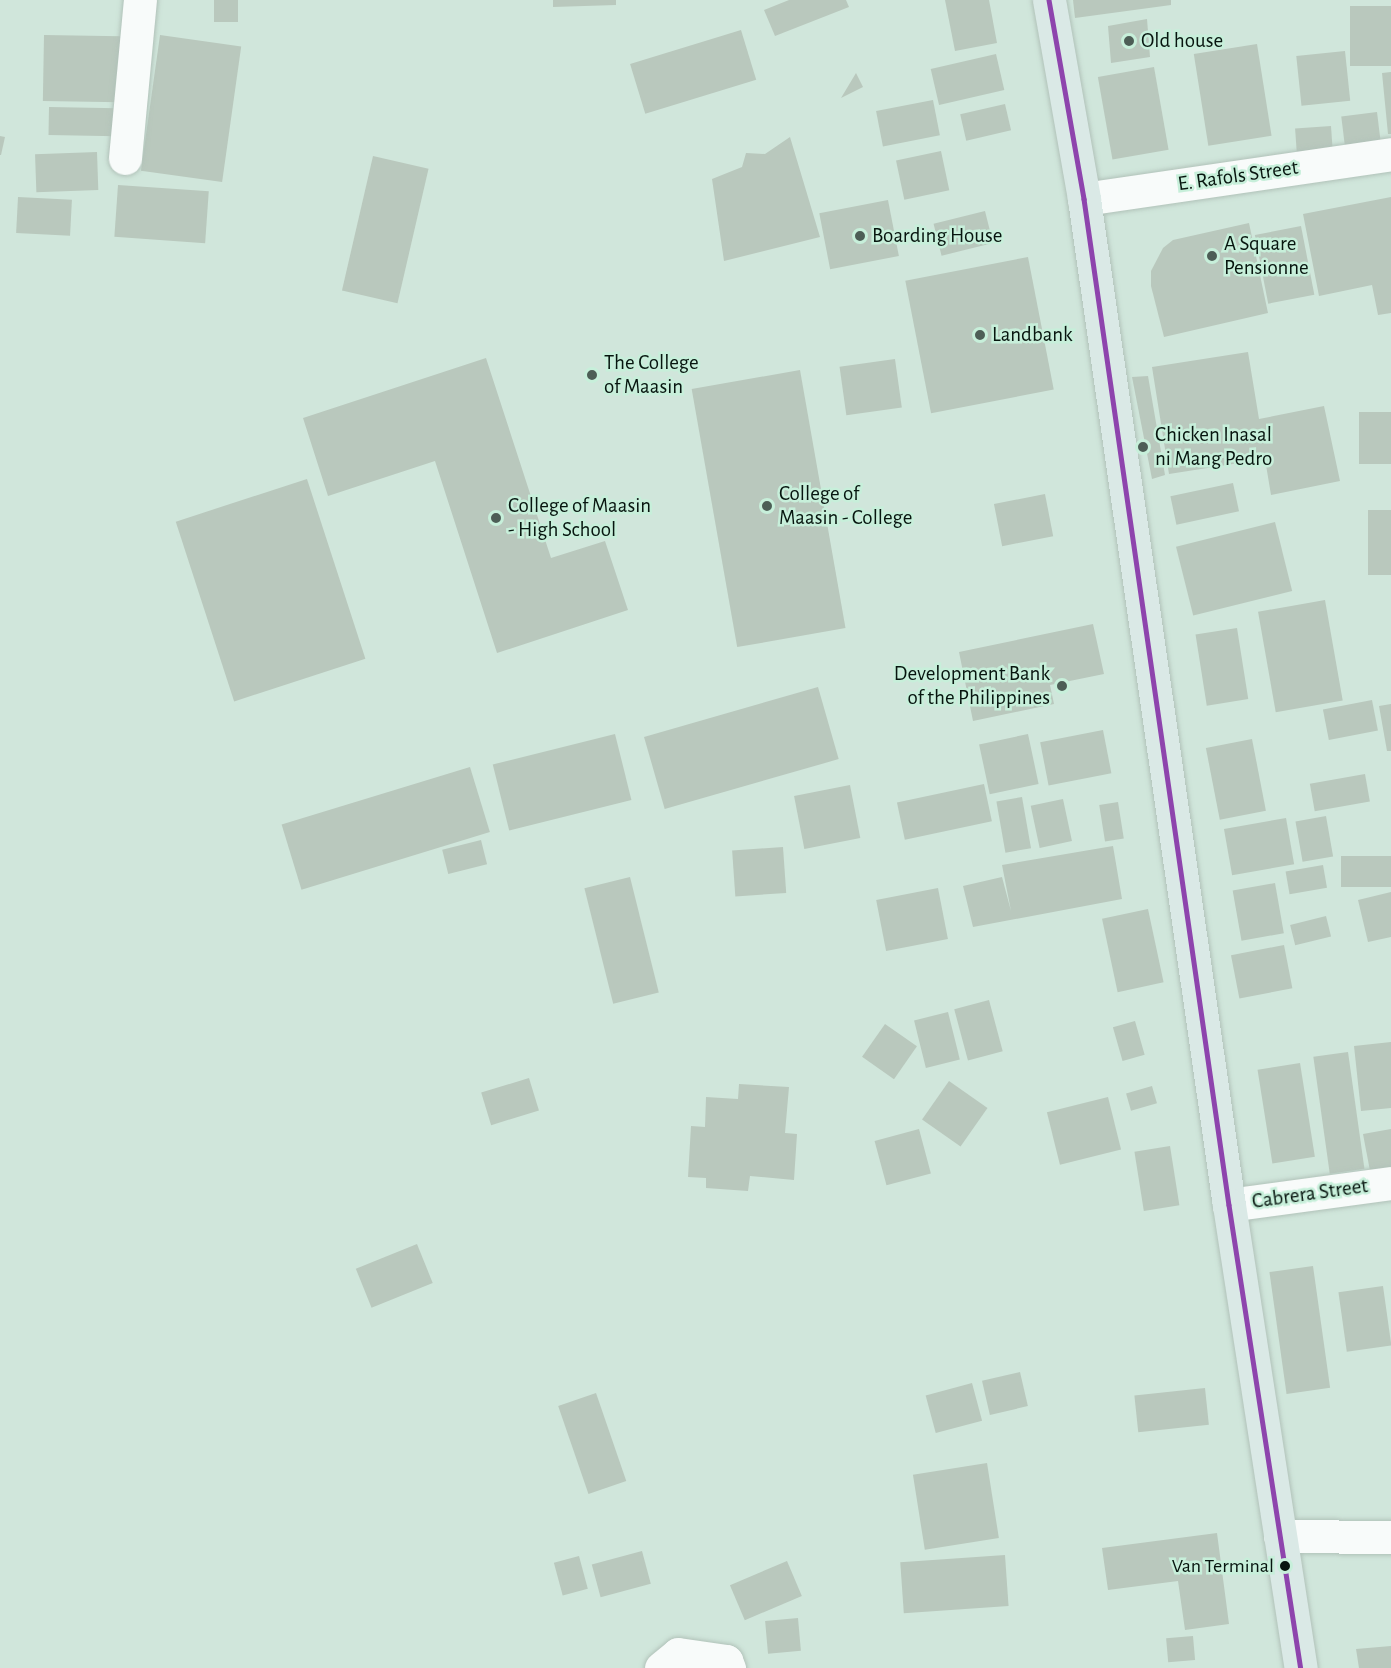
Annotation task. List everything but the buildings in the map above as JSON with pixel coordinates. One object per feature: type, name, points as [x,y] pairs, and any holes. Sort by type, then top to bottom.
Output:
[{"type":"main road","points":[[1049,0],[1084,199],[1229,1205],[1301,1668]]},
{"type":"street","points":[[125,158],[140,0]]},
{"type":"street","name":"E. Rafols Street","points":[[1084,199],[1391,154]]},
{"type":"street","name":"Cabrera Street","points":[[1229,1205],[1391,1183]]},
{"type":"street","points":[[1280,1536],[1391,1537]]},
{"type":"street","points":[[661,1668],[678,1654],[726,1661],[729,1668]]},
{"type":"transit line","points":[[1049,0],[1084,199],[1229,1205],[1301,1668]]},
{"type":"place","name":"Old house","points":[[1129,41]]},
{"type":"place","name":"Boarding House","points":[[860,236]]},
{"type":"place","name":"A Square Pensionne","points":[[1212,256]]},
{"type":"place","name":"Landbank","points":[[980,335]]},
{"type":"place","name":"The College of Maasin","points":[[592,375]]},
{"type":"place","name":"Chicken Inasal ni Mang Pedro","points":[[1143,447]]},
{"type":"place","name":"College of Maasin - College","points":[[767,506]]},
{"type":"place","name":"College of Maasin - High School","points":[[496,518]]},
{"type":"place","name":"Development Bank of the Philippines","points":[[1062,686]]},
{"type":"place","name":"Van Terminal","points":[[1285,1566]]}]
